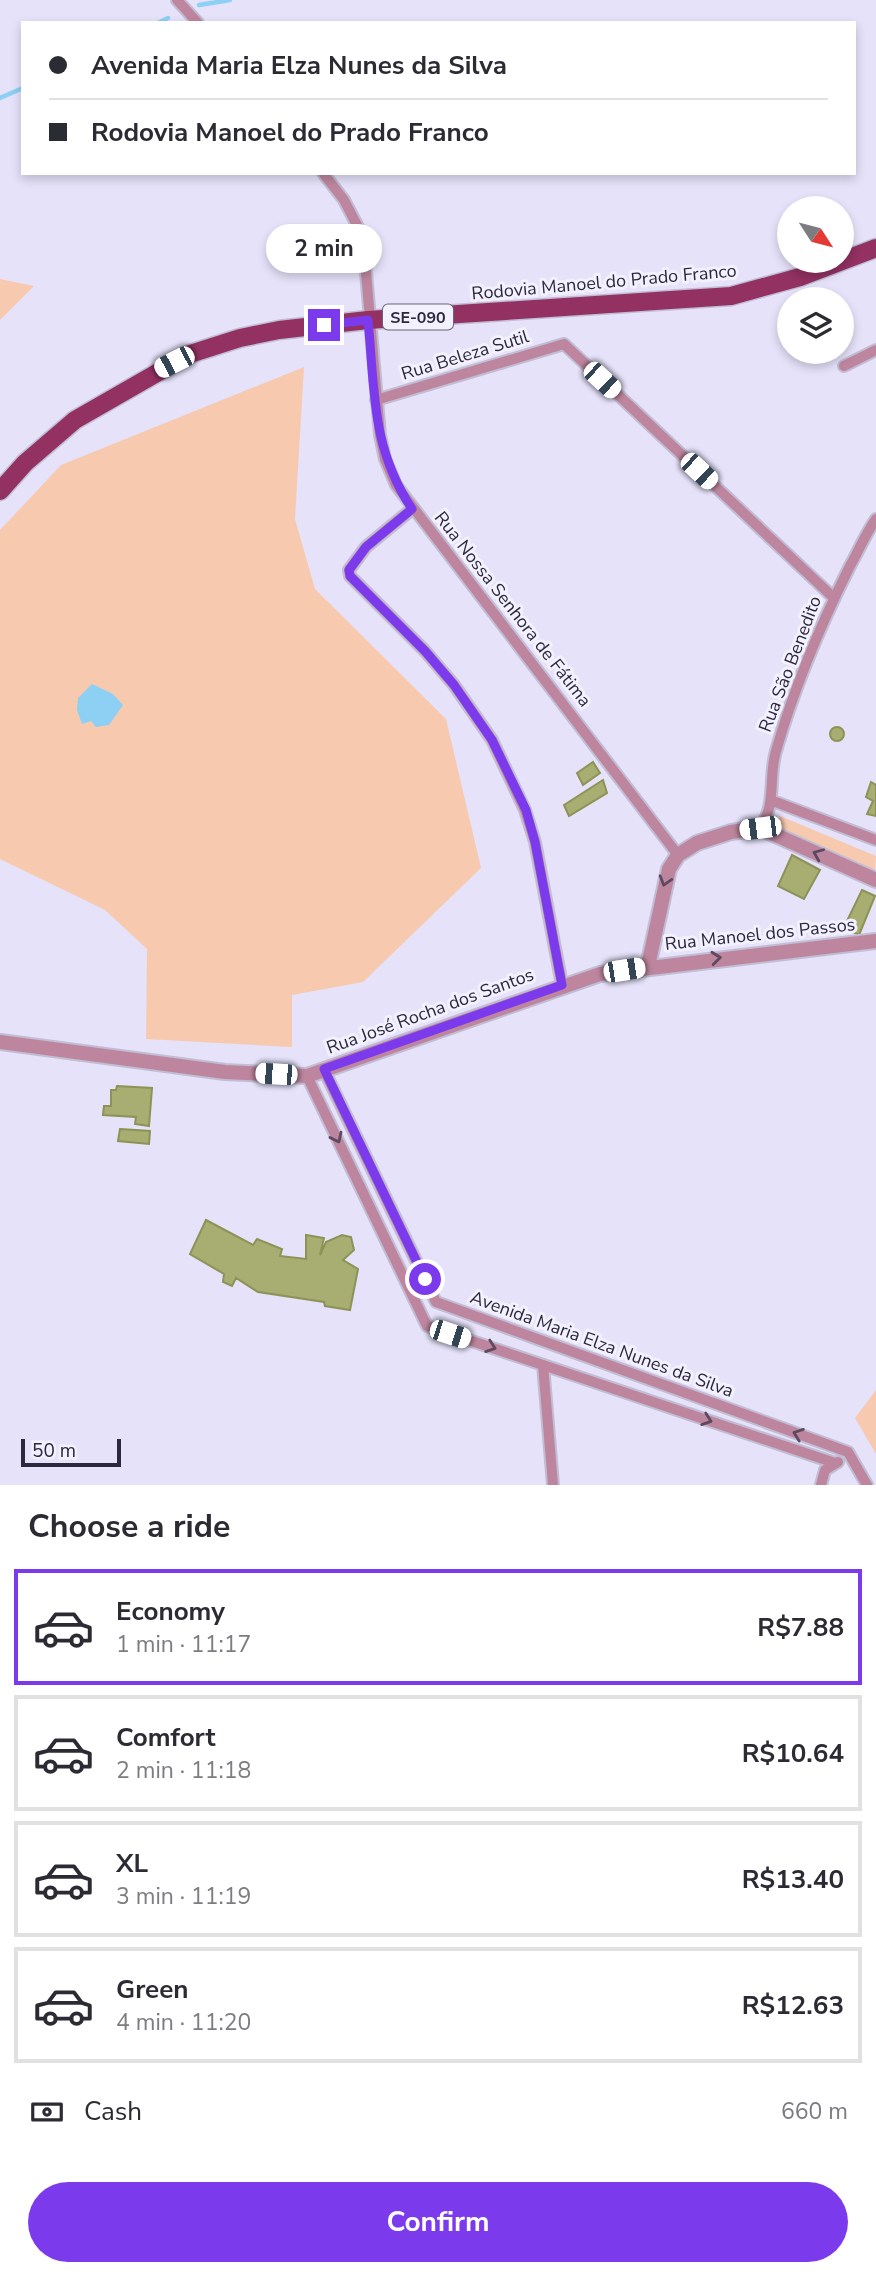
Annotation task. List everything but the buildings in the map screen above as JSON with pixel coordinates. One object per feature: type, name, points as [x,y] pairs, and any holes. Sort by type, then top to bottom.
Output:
[{"type":"main road","name":"Rodovia Manoel do Prado Franco","points":[[0,491],[25,463],[75,420],[190,354],[279,330],[368,320],[731,296],[800,277],[876,248]]},
{"type":"street","points":[[177,0],[196,21]]},
{"type":"street","name":"Rua Nossa Senhora de Fátima","points":[[325,175],[344,200],[359,229],[365,261],[376,400],[385,459],[396,485],[678,855]]},
{"type":"street","name":"Rua Beleza Sutil","points":[[376,400],[564,344],[834,598]]},
{"type":"street","points":[[844,366],[876,350]]},
{"type":"street","points":[[412,509],[356,558],[349,570],[350,576],[425,651],[454,685],[492,740],[526,810],[535,842],[562,985]]},
{"type":"street","name":"Rua São Benedito","points":[[760,828],[773,801],[771,772],[776,750],[834,598],[874,524]]},
{"type":"street","points":[[773,801],[876,840]]},
{"type":"street","points":[[648,966],[662,888],[669,869],[678,855],[697,843],[731,832],[760,828],[876,880]]},
{"type":"street","name":"Rua Manoel dos Passos","points":[[648,966],[876,941]]},
{"type":"street","name":"Rua José Rocha dos Santos","points":[[307,1076],[562,985],[600,974],[648,966]]},
{"type":"street","points":[[0,1042],[225,1072],[307,1076]]},
{"type":"street","name":"Avenida Maria Elza Nunes da Silva","points":[[324,1069],[436,1302],[848,1452],[854,1466]]},
{"type":"street","name":"Avenida Maria Elza Nunes da Silva","points":[[307,1076],[426,1326],[835,1463],[854,1466]]},
{"type":"street","points":[[543,1365],[552,1485]]},
{"type":"street","points":[[821,1485],[825,1470],[835,1463]]},
{"type":"street","points":[[854,1466],[867,1485]]},
{"type":"shaded area","points":[[0,279],[34,286],[0,320]]},
{"type":"shaded area","points":[[304,367],[295,519],[315,589],[446,719],[481,868],[363,982],[292,995],[292,1047],[146,1039],[147,949],[105,910],[0,859],[0,530],[61,465]]},
{"type":"shaded area","points":[[780,816],[876,856],[875,872],[773,827]]},
{"type":"shaded area","points":[[876,1390],[876,1454],[855,1418]]},
{"type":"water","points":[[92,684],[113,694],[123,705],[109,725],[96,727],[91,721],[82,724],[77,710],[78,698]]},
{"type":"waterway","points":[[199,5],[230,0]]},
{"type":"waterway","points":[[162,21],[168,18]]},
{"type":"waterway","points":[[0,98],[21,89]]},
{"type":"route","points":[[324,325],[368,320],[385,459],[396,485],[412,509],[366,547],[351,564],[350,576],[425,651],[454,685],[492,740],[526,810],[535,842],[562,985],[324,1069],[425,1279]]}]
